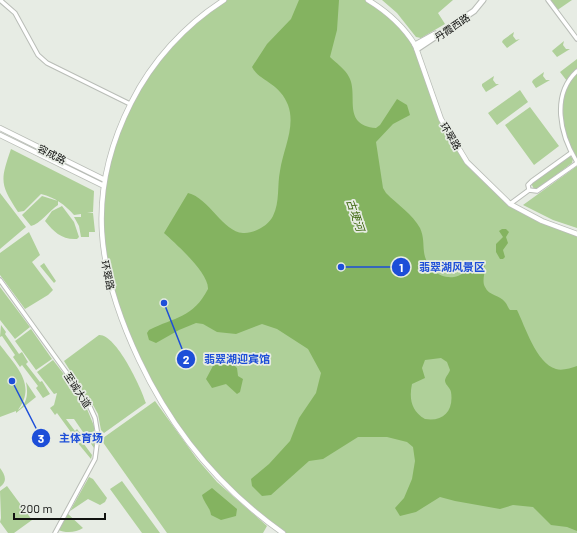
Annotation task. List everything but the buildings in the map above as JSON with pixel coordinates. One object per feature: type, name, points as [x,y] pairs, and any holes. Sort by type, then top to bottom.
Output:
[{"type":"main road","name":"丹霞西路","points":[[416,47],[474,11],[482,0]]},
{"type":"street","points":[[0,0],[15,13],[38,55],[48,63],[130,104]]},
{"type":"street","name":"环翠路","points":[[224,0],[195,22],[170,46],[145,78],[130,104],[114,144],[104,183],[101,216],[104,253],[108,281],[121,321],[150,382],[172,420],[203,461],[239,499],[282,533]]},
{"type":"street","name":"环翠路","points":[[368,0],[386,12],[409,36],[416,47],[443,123],[467,162],[510,204],[542,221],[577,234]]},
{"type":"street","points":[[548,0],[577,39]]},
{"type":"street","points":[[510,204],[528,190],[537,191],[577,162],[571,153],[565,138],[561,116],[561,103],[564,88],[570,78],[577,71]]},
{"type":"street","name":"容成路","points":[[0,128],[104,183]]},
{"type":"street","name":"容成路","points":[[0,135],[104,183]]},
{"type":"street","points":[[528,190],[528,185],[532,181],[571,153]]},
{"type":"street","name":"至诚大道","points":[[0,280],[90,407],[98,436],[95,459],[56,533]]},
{"type":"shaded area","points":[[224,0],[368,0],[386,12],[415,45],[441,119],[467,162],[510,204],[577,234],[577,533],[283,533],[239,499],[174,424],[125,330],[108,281],[101,216],[111,153],[135,94],[179,36]]},
{"type":"shaded area","points":[[382,0],[453,0],[438,13],[445,24],[421,38],[416,37],[397,13]]},
{"type":"shaded area","points":[[548,0],[572,0],[556,11]]},
{"type":"shaded area","points":[[514,32],[513,36],[516,40],[520,39],[507,48],[502,42]]},
{"type":"shaded area","points":[[564,41],[563,45],[566,49],[570,49],[557,57],[552,51]]},
{"type":"shaded area","points":[[577,59],[577,162],[565,138],[561,103],[567,81],[560,72]]},
{"type":"shaded area","points":[[544,72],[543,76],[546,80],[550,80],[536,88],[532,82],[533,80]]},
{"type":"shaded area","points":[[494,76],[493,80],[496,84],[499,84],[486,92],[482,84]]},
{"type":"shaded area","points":[[520,90],[528,102],[497,125],[488,113]]},
{"type":"shaded area","points":[[530,107],[559,146],[534,165],[505,125]]},
{"type":"shaded area","points":[[11,149],[94,191],[93,212],[87,213],[93,213],[95,232],[89,232],[89,237],[81,237],[79,226],[74,217],[81,217],[81,214],[74,215],[59,202],[51,197],[41,194],[24,211],[18,212],[8,195],[4,182],[5,168]]},
{"type":"shaded area","points":[[570,156],[573,159],[572,163],[537,189],[534,189],[531,183]]},
{"type":"shaded area","points":[[577,166],[577,228],[553,220],[523,205]]},
{"type":"shaded area","points":[[0,193],[26,227],[0,249]]},
{"type":"shaded area","points":[[42,196],[58,201],[58,205],[38,223],[31,226],[22,215]]},
{"type":"shaded area","points":[[62,206],[74,222],[79,237],[77,239],[63,237],[52,229],[45,221],[52,211]]},
{"type":"shaded area","points":[[29,232],[40,255],[32,262],[53,290],[48,295],[25,309],[0,275],[0,253]]},
{"type":"shaded area","points":[[44,263],[56,281],[54,283],[40,266]]},
{"type":"shaded area","points":[[0,287],[30,327],[15,339],[0,320]]},
{"type":"shaded area","points":[[1,325],[6,332],[5,334],[19,354],[22,352],[28,362],[26,364],[40,382],[42,381],[50,394],[43,398],[36,388],[38,386],[22,365],[20,367],[13,357],[15,355],[2,336],[0,337]]},
{"type":"shaded area","points":[[31,329],[52,359],[36,370],[15,341]]},
{"type":"shaded area","points":[[99,335],[106,337],[120,352],[139,385],[146,403],[104,433],[101,430],[98,414],[88,396],[87,409],[94,426],[94,448],[74,419],[66,419],[75,431],[77,429],[84,438],[81,440],[92,455],[91,459],[72,436],[73,435],[57,413],[55,415],[50,408],[54,405],[57,393],[54,394],[37,372],[53,360],[70,382],[67,385],[73,385],[81,388],[64,361]]},
{"type":"shaded area","points":[[0,345],[18,368],[25,384],[23,401],[18,410],[25,401],[27,390],[26,382],[36,397],[16,413],[16,411],[0,417]]},
{"type":"shaded area","points":[[155,401],[197,459],[217,482],[267,526],[263,533],[167,533],[102,441],[103,438]]},
{"type":"shaded area","points":[[0,468],[5,480],[3,485],[0,487]]},
{"type":"shaded area","points":[[89,477],[93,479],[107,498],[105,502],[100,505],[88,499],[70,511]]},
{"type":"shaded area","points":[[122,481],[160,533],[142,533],[110,489]]},
{"type":"shaded area","points":[[7,486],[32,520],[14,533],[8,533],[0,522],[0,491]]},
{"type":"shaded area","points":[[67,513],[83,528],[70,532],[58,530]]},
{"type":"water","name":"古埂河","points":[[299,0],[339,0],[337,30],[330,57],[349,77],[352,84],[353,108],[358,121],[365,126],[376,128],[380,125],[397,99],[407,105],[410,115],[393,124],[376,142],[383,188],[420,228],[423,237],[425,257],[430,267],[438,274],[454,277],[463,274],[475,262],[481,260],[485,266],[485,287],[489,292],[503,300],[510,310],[517,310],[532,343],[543,360],[558,370],[577,366],[577,531],[567,527],[551,525],[533,507],[513,505],[500,509],[440,497],[416,512],[400,516],[395,508],[404,498],[412,479],[415,461],[413,447],[407,442],[387,437],[358,437],[323,459],[309,461],[271,495],[262,496],[252,486],[251,479],[269,464],[290,441],[299,418],[316,393],[321,373],[308,349],[277,329],[262,324],[236,334],[217,332],[203,324],[196,323],[179,330],[156,343],[149,340],[147,333],[149,330],[183,316],[196,306],[208,289],[207,282],[198,267],[164,233],[188,193],[203,201],[229,227],[243,233],[252,232],[261,228],[268,223],[273,216],[278,199],[279,176],[290,130],[290,113],[288,105],[280,92],[259,76],[252,67],[267,44],[291,19]],"holes":[[[441,358],[447,362],[450,370],[445,381],[451,392],[451,405],[449,410],[442,417],[437,419],[425,419],[420,416],[412,404],[412,384],[425,378],[422,368],[425,360]]]},
{"type":"water","points":[[506,229],[509,232],[506,237],[508,243],[503,250],[505,257],[500,259],[496,252],[496,244],[503,237],[499,231]]},
{"type":"water","points":[[230,361],[237,368],[238,376],[243,379],[240,392],[237,394],[226,384],[212,388],[206,379],[214,364],[224,364]]},
{"type":"water","points":[[212,488],[237,509],[236,516],[221,520],[211,515],[202,495]]},
{"type":"place","name":"翡翠湖风景区","points":[[341,267]]},
{"type":"place","name":"翡翠湖迎宾馆","points":[[164,303]]},
{"type":"place","name":"主体育场","points":[[12,381]]}]
